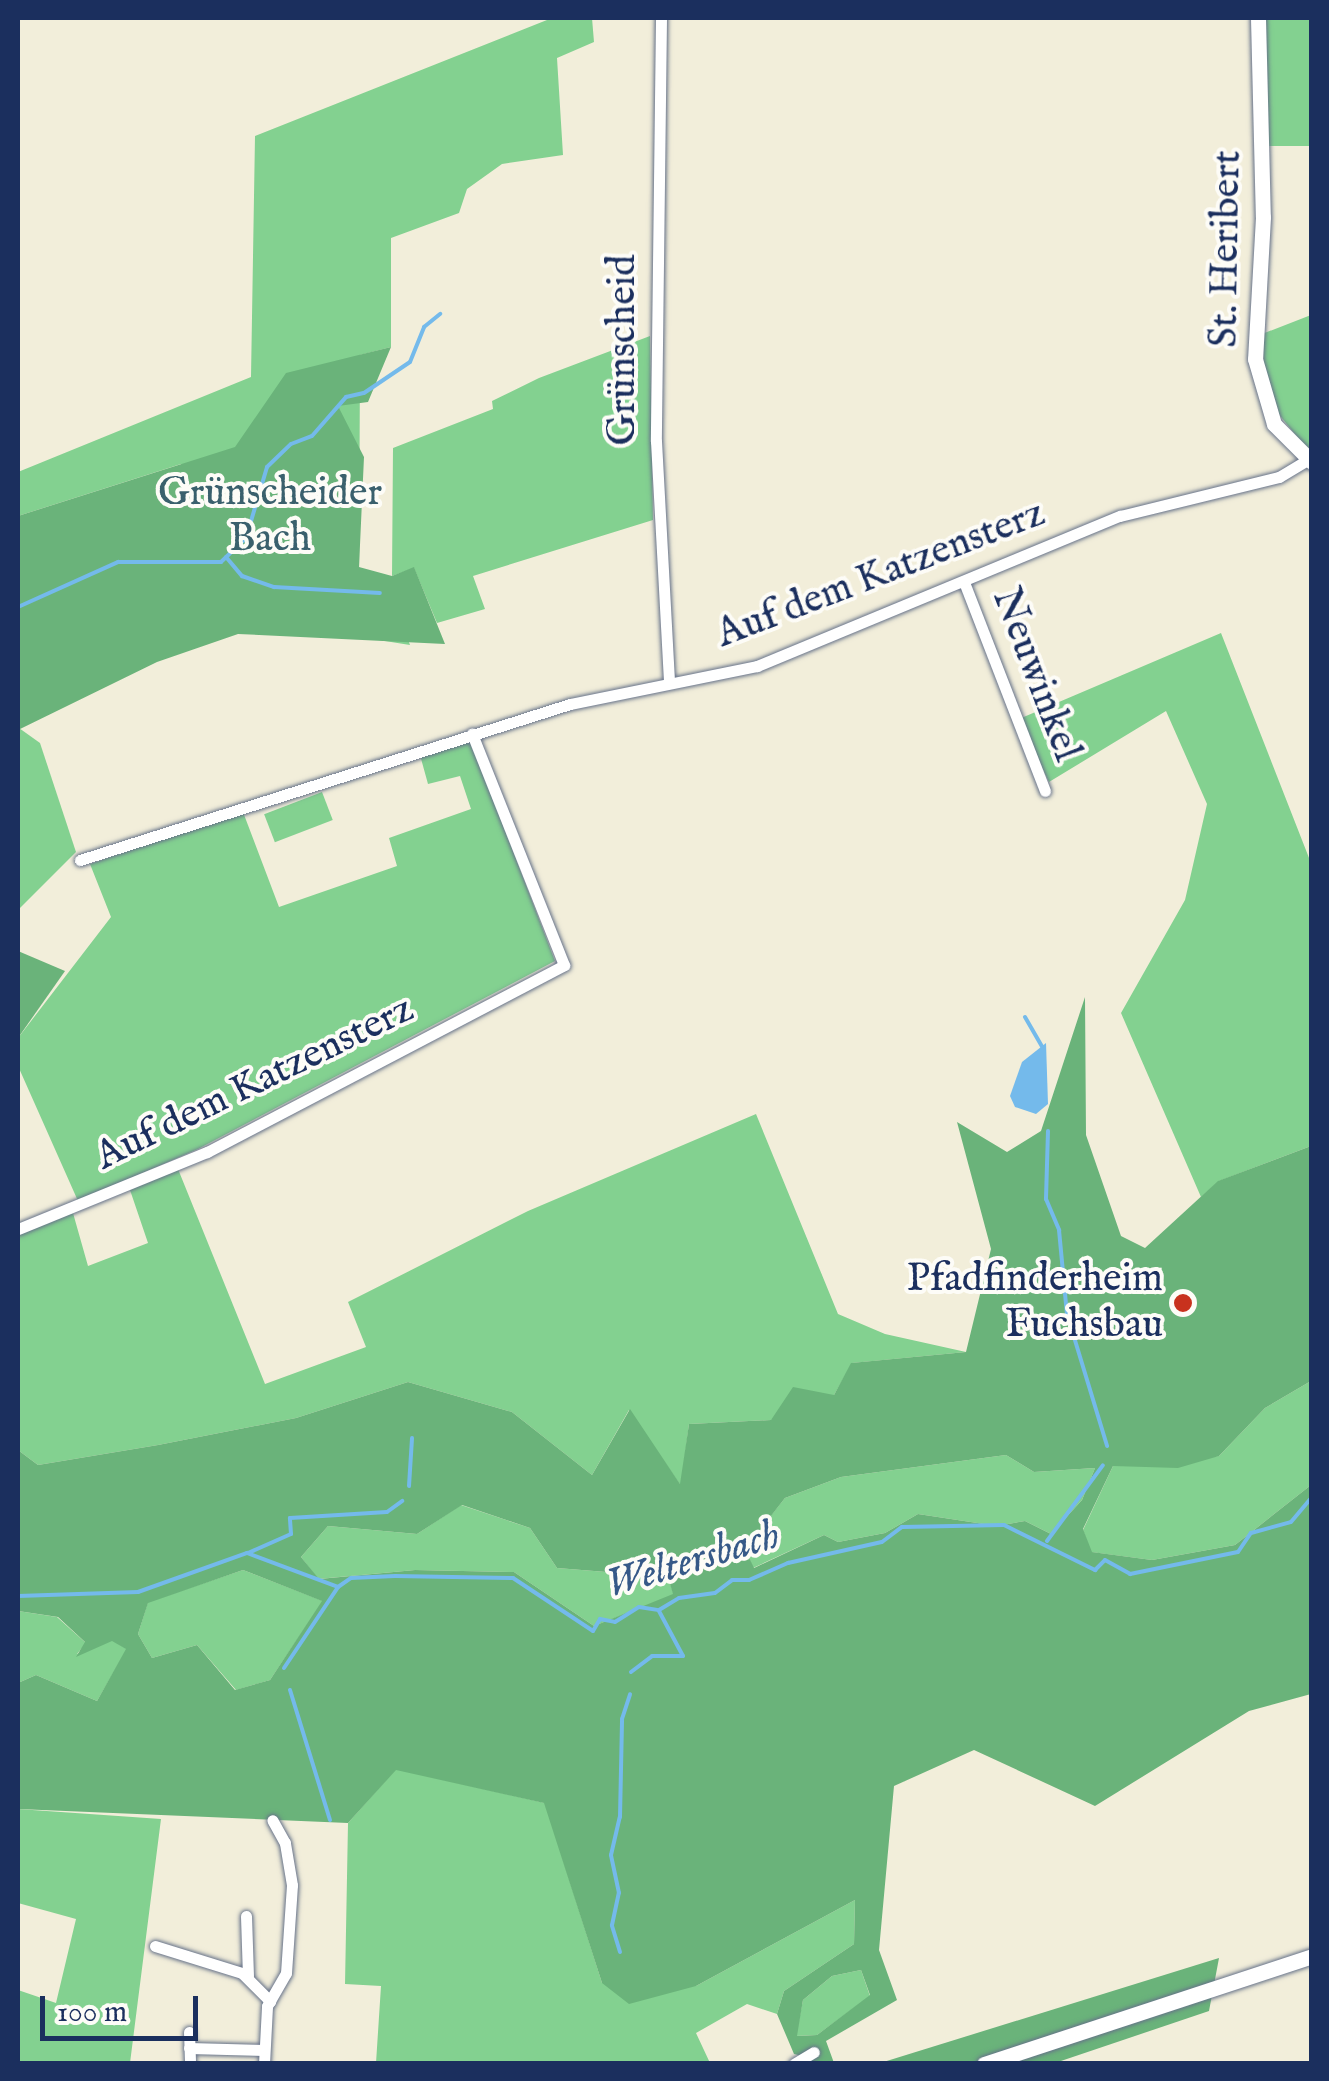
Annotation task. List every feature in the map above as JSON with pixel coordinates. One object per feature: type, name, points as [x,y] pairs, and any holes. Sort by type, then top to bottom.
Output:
[{"type":"street","name":"Grünscheid","points":[[661,18],[656,442],[669,683]]},
{"type":"street","name":"St. Heribert","points":[[1258,18],[1263,217],[1256,359],[1274,424],[1309,461]]},
{"type":"street","name":"Auf dem Katzensterz","points":[[80,860],[472,734],[783,656],[1120,516],[1280,477],[1309,461]]},
{"type":"street","name":"Neuwinkel","points":[[964,582],[1045,791]]},
{"type":"street","name":"Auf dem Katzensterz","points":[[18,1229],[207,1152],[564,965],[472,734]]},
{"type":"street","points":[[189,2048],[264,2057],[270,2001],[286,1973],[292,1885],[285,1842],[272,1820]]},
{"type":"street","points":[[246,1916],[248,1976]]},
{"type":"street","points":[[154,1946],[248,1976],[270,2001]]},
{"type":"street","points":[[984,2064],[1312,1956]]},
{"type":"street","points":[[190,2032],[190,2064]]},
{"type":"street","points":[[794,2064],[814,2052]]},
{"type":"green space","points":[[552,18],[592,18],[594,42],[557,58],[563,155],[502,164],[467,189],[459,213],[391,238],[391,347],[360,355],[359,589],[386,580],[410,645],[347,635],[181,464],[18,516],[18,472],[251,377],[255,136]]},
{"type":"green space","points":[[1266,18],[1311,18],[1311,146],[1266,146]]},
{"type":"green space","points":[[1311,315],[1311,454],[1277,412],[1265,379],[1262,334]]},
{"type":"green space","points":[[650,336],[653,520],[473,576],[485,609],[437,623],[414,568],[392,576],[393,448],[493,409],[492,401],[539,378]]},
{"type":"green space","points":[[391,347],[368,402],[338,406],[364,457],[359,567],[392,576],[414,567],[445,644],[238,634],[157,662],[18,730],[18,516],[235,447],[286,373]]},
{"type":"green space","points":[[1221,633],[1311,863],[1311,1146],[1219,1181],[1201,1197],[1121,1013],[1185,900],[1207,804],[1166,711],[1049,782],[1019,719]]},
{"type":"green space","points":[[19,728],[40,743],[76,852],[18,910]]},
{"type":"green space","points":[[470,739],[555,961],[198,1149],[78,1201],[18,1066],[18,1038],[111,917],[90,864],[243,812],[279,907],[397,866],[389,838],[471,809],[460,776],[428,784],[420,755]]},
{"type":"green space","points":[[322,792],[333,820],[275,842],[264,814]]},
{"type":"green space","points":[[18,951],[65,971],[18,1038]]},
{"type":"green space","points":[[1085,997],[1086,1135],[1121,1236],[1145,1248],[1218,1181],[1311,1146],[1311,1381],[1265,1408],[1219,1456],[1178,1468],[1113,1466],[1083,1529],[1092,1552],[1152,1560],[1235,1545],[1311,1485],[1311,1694],[1249,1711],[1095,1806],[974,1750],[894,1786],[879,1950],[897,2000],[826,2041],[834,2063],[801,2063],[807,2057],[794,2054],[777,2014],[784,1991],[854,1944],[855,1900],[696,1986],[629,2004],[602,1983],[544,1803],[396,1770],[348,1823],[18,1809],[18,1683],[36,1675],[97,1701],[126,1649],[112,1641],[76,1657],[85,1642],[58,1617],[18,1611],[18,1450],[38,1465],[158,1445],[296,1418],[408,1382],[512,1412],[592,1475],[630,1409],[680,1484],[689,1424],[771,1420],[793,1387],[834,1395],[851,1363],[966,1352],[991,1249],[957,1122],[1007,1152],[1041,1131]],"holes":[[[1006,1455],[1034,1472],[1095,1468],[1082,1500],[1051,1534],[1025,1521],[997,1526],[918,1514],[885,1533],[838,1542],[824,1535],[754,1568],[745,1549],[785,1498],[841,1477]],[[462,1505],[530,1528],[557,1568],[668,1577],[673,1594],[594,1626],[514,1572],[415,1570],[319,1579],[301,1557],[328,1526],[417,1534]],[[243,1570],[322,1601],[270,1680],[235,1690],[197,1645],[152,1658],[138,1634],[148,1603]],[[861,1970],[870,1995],[817,2035],[797,2036],[803,2000],[832,1976]]]},
{"type":"green space","points":[[756,1114],[838,1314],[885,1334],[966,1352],[852,1363],[834,1395],[771,1420],[689,1424],[681,1486],[629,1410],[592,1475],[512,1412],[408,1382],[296,1418],[158,1445],[38,1465],[18,1450],[18,1233],[73,1213],[88,1266],[148,1243],[130,1190],[178,1169],[265,1384],[366,1347],[348,1302],[528,1211]]},
{"type":"green space","points":[[1311,1381],[1311,1485],[1235,1545],[1152,1560],[1091,1552],[1083,1530],[1113,1466],[1219,1456],[1265,1408]]},
{"type":"green space","points":[[1006,1455],[1034,1472],[1095,1468],[1082,1500],[1051,1534],[1025,1521],[997,1526],[918,1514],[885,1533],[838,1542],[824,1535],[753,1568],[745,1548],[785,1498],[841,1477]]},
{"type":"green space","points":[[461,1505],[530,1528],[557,1568],[668,1577],[674,1595],[594,1626],[514,1572],[415,1570],[318,1579],[301,1557],[328,1526],[417,1534]]},
{"type":"green space","points":[[243,1570],[323,1601],[270,1680],[236,1690],[197,1645],[152,1658],[138,1634],[148,1602]]},
{"type":"green space","points":[[18,1611],[57,1617],[86,1643],[77,1654],[112,1640],[127,1649],[97,1701],[36,1675],[18,1683]]},
{"type":"green space","points":[[396,1769],[545,1803],[602,1983],[696,1986],[855,1900],[854,1944],[784,1991],[777,2014],[747,2004],[696,2033],[710,2063],[376,2063],[381,1986],[345,1984],[348,1823]]},
{"type":"green space","points":[[18,1809],[161,1819],[130,2063],[18,2063],[18,1990],[56,2003],[76,1919],[18,1903]]},
{"type":"green space","points":[[1219,1958],[1209,2011],[1055,2063],[877,2064]]},
{"type":"green space","points":[[861,1970],[870,1996],[817,2035],[796,2036],[803,2000],[832,1976]]},
{"type":"water","points":[[1046,1043],[1048,1104],[1036,1114],[1015,1107],[1010,1096],[1022,1062]]},
{"type":"waterway","name":"Grünscheider Bach","points":[[18,607],[118,562],[221,562],[246,538],[267,467],[291,444],[312,436],[346,397],[364,393],[410,362],[424,327],[440,314]]},
{"type":"waterway","points":[[226,557],[242,576],[274,587],[380,593]]},
{"type":"waterway","points":[[1025,1017],[1042,1047]]},
{"type":"waterway","points":[[1048,1131],[1046,1199],[1059,1230],[1067,1314],[1107,1446]]},
{"type":"waterway","points":[[409,1486],[412,1438]]},
{"type":"waterway","points":[[1047,1541],[1103,1465]]},
{"type":"waterway","name":"Weltersbach","points":[[18,1596],[138,1592],[247,1553],[338,1587],[351,1578],[513,1578],[593,1631],[600,1619],[615,1622],[639,1607],[659,1610],[679,1598],[715,1593],[732,1580],[749,1580],[788,1563],[882,1542],[902,1527],[1004,1525],[1095,1570],[1105,1560],[1130,1574],[1238,1552],[1251,1533],[1291,1522],[1312,1497]]},
{"type":"waterway","points":[[248,1553],[291,1534],[290,1518],[387,1512],[402,1501]]},
{"type":"waterway","points":[[284,1668],[338,1587]]},
{"type":"waterway","points":[[631,1672],[652,1656],[683,1656],[659,1611]]},
{"type":"waterway","points":[[290,1690],[330,1820]]},
{"type":"waterway","points":[[620,1952],[612,1925],[619,1893],[611,1855],[620,1817],[622,1719],[630,1694]]},
{"type":"place","name":"Pfadfinderheim Fuchsbau","points":[[1183,1303]]}]
